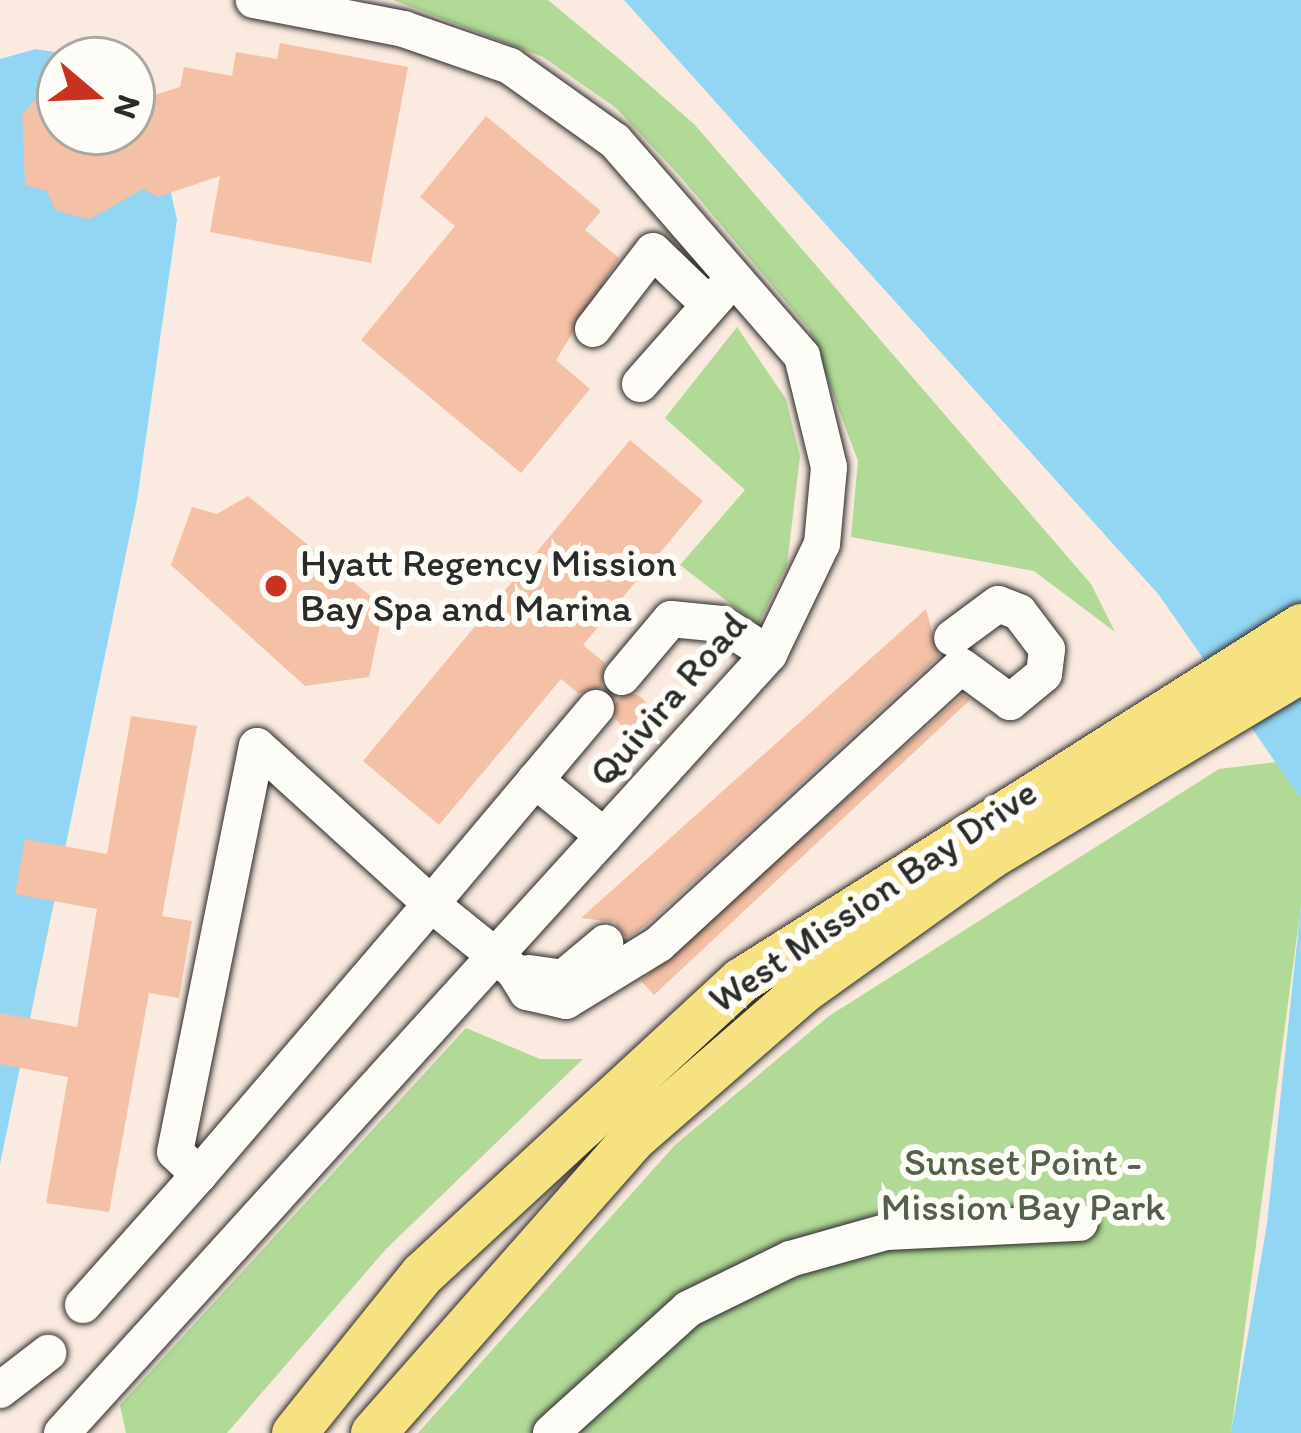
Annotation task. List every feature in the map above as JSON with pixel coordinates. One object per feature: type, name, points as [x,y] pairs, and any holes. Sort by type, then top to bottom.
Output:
[{"type":"main road","name":"West Mission Bay Drive","points":[[374,1433],[526,1249],[714,1065],[909,911],[1301,626]]},
{"type":"main road","name":"West Mission Bay Drive","points":[[294,1433],[422,1274],[643,1060],[842,907],[1113,761],[1301,670]]},
{"type":"street","name":"Quivira Road","points":[[67,1432],[504,963],[604,836],[769,654],[822,544],[829,467],[802,356],[740,278],[616,140],[510,65],[404,29],[254,0]]},
{"type":"street","points":[[593,329],[652,251],[706,302]]},
{"type":"street","points":[[640,384],[706,302],[740,278]]},
{"type":"street","points":[[200,1175],[175,1152],[257,746],[431,904],[504,963],[527,992],[566,1001],[605,987],[961,666],[1010,702],[1044,674],[1047,649],[1019,612],[998,604],[952,638]]},
{"type":"street","points":[[622,677],[671,619],[722,624],[769,654]]},
{"type":"street","points":[[83,1305],[200,1175],[596,708]]},
{"type":"street","points":[[535,780],[604,836]]},
{"type":"street","points":[[504,963],[563,978],[605,943]]},
{"type":"street","points":[[551,1433],[688,1309],[790,1259],[886,1232],[1080,1223]]},
{"type":"street","points":[[0,1390],[48,1353]]},
{"type":"green space","points":[[393,0],[548,0],[694,124],[1091,584],[1115,632],[1034,571],[851,537],[858,461],[809,329],[679,175],[616,108],[543,57]]},
{"type":"green space","points":[[737,327],[786,399],[800,456],[787,565],[758,625],[680,565],[745,490],[665,418]]},
{"type":"green space","name":"Sunset Point - Mission Bay Park","points":[[1277,762],[1301,799],[1301,905],[1231,1433],[418,1433],[675,1145],[829,1016],[1219,769]]},
{"type":"green space","points":[[466,1028],[540,1059],[583,1059],[386,1249],[227,1433],[126,1433],[120,1405]]},
{"type":"water","points":[[624,0],[1301,0],[1301,799],[1159,595]]},
{"type":"water","points":[[36,49],[36,156],[156,156],[156,126],[177,220],[137,500],[0,1164],[0,59]]},
{"type":"water","points":[[1301,905],[1301,1433],[1231,1433],[1267,1224]]},
{"type":"building","points":[[280,43],[408,67],[371,263],[210,232],[220,176],[158,197],[143,189],[90,219],[56,211],[47,191],[25,185],[22,115],[36,98],[36,156],[156,156],[156,94],[180,87],[184,67],[232,76],[236,52],[277,59]]},
{"type":"building","points":[[486,116],[601,211],[585,230],[619,258],[556,360],[590,389],[521,473],[361,340],[455,226],[420,197]]},
{"type":"building","points":[[630,440],[703,501],[583,645],[605,663],[602,687],[579,694],[561,679],[439,825],[363,761]]},
{"type":"building","name":"Hyatt Regency Mission Bay Spa and Marina","points":[[248,496],[384,607],[369,677],[305,686],[171,565],[192,507],[217,514]]},
{"type":"building","points":[[926,609],[939,656],[645,926],[627,938],[614,922],[581,918]]},
{"type":"building","points":[[631,694],[643,699],[648,711],[643,723],[631,728],[619,723],[614,711],[619,699]]},
{"type":"building","points":[[963,695],[970,700],[654,995],[641,981]]},
{"type":"building","points":[[131,716],[197,726],[162,916],[192,921],[179,998],[149,993],[109,1212],[46,1203],[68,1077],[0,1064],[0,1013],[77,1027],[97,909],[15,894],[25,839],[107,854]]},
{"type":"place","name":"Hyatt Regency Mission Bay Spa and Marina","points":[[276,586]]}]
